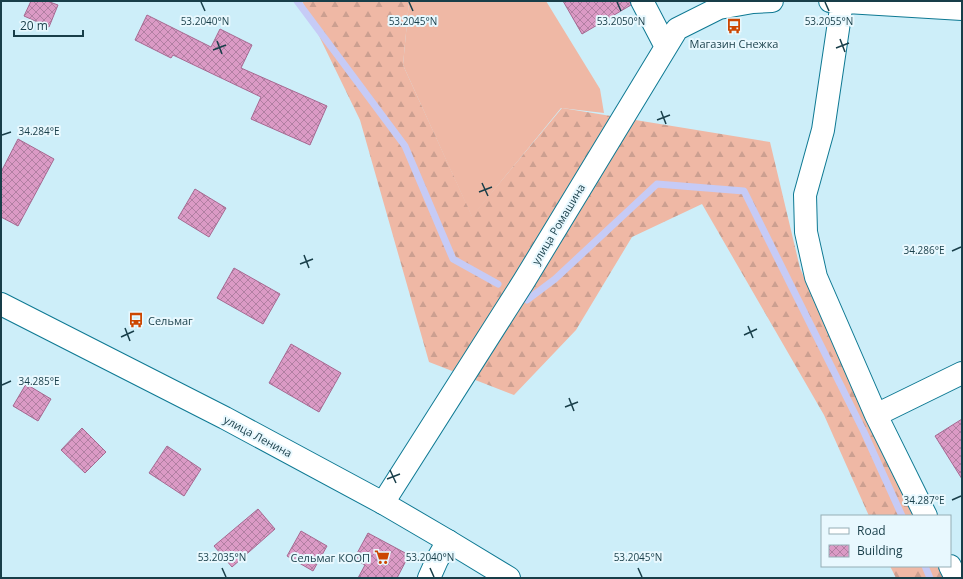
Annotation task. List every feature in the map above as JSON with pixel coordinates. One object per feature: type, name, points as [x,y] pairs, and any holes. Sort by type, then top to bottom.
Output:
[{"type":"street","points":[[642,1],[671,38],[719,8],[753,2],[772,1]]},
{"type":"street","name":"улица Ромашина","points":[[383,503],[524,281],[671,38],[696,1]]},
{"type":"street","points":[[926,515],[876,415],[816,276],[806,232],[805,194],[823,130],[836,1],[962,9]]},
{"type":"street","name":"улица Ленина","points":[[1,304],[225,418],[383,503],[509,578]]},
{"type":"street","points":[[876,415],[962,373]]},
{"type":"street","points":[[429,578],[448,541]]},
{"type":"street","points":[[950,567],[956,578]]},
{"type":"green space","points":[[302,1],[409,1],[403,65],[472,216],[562,108],[770,142],[800,268],[852,388],[914,515],[869,515],[824,415],[702,204],[632,237],[576,330],[514,395],[429,362],[360,120]]},
{"type":"green space","points":[[409,1],[546,1],[600,89],[604,113],[561,108],[472,217],[403,65]]},
{"type":"green space","points":[[890,567],[940,567],[945,578],[896,578]]},
{"type":"building","points":[[31,1],[47,1],[58,5],[49,27],[24,16]]},
{"type":"building","points":[[563,1],[630,1],[631,5],[582,34]]},
{"type":"building","points":[[147,15],[211,47],[220,29],[252,45],[241,68],[327,106],[310,145],[251,119],[261,97],[173,55],[171,58],[135,40]]},
{"type":"building","points":[[18,139],[54,159],[18,226],[1,217],[1,172]]},
{"type":"building","points":[[195,189],[226,208],[209,237],[178,218]]},
{"type":"building","points":[[234,268],[280,294],[263,324],[217,298]]},
{"type":"building","points":[[291,344],[341,373],[319,412],[269,383]]},
{"type":"building","points":[[26,384],[51,399],[38,421],[13,406]]},
{"type":"building","points":[[962,419],[962,479],[935,436]]},
{"type":"building","points":[[82,428],[106,452],[85,473],[61,450]]},
{"type":"building","points":[[167,446],[201,469],[184,496],[149,473]]},
{"type":"building","points":[[258,509],[275,529],[232,567],[214,546]]},
{"type":"building","points":[[301,531],[327,546],[313,571],[287,556]]},
{"type":"building","name":"Сельмаг КООП","points":[[368,533],[409,555],[397,578],[358,578],[365,565],[354,559]]},
{"type":"waterway","points":[[297,1],[405,146],[453,259],[498,284]]},
{"type":"waterway","points":[[527,300],[555,279],[657,184],[744,191],[864,432],[902,515]]},
{"type":"waterway","points":[[925,567],[930,578]]},
{"type":"place","name":"Магазин Снежка","points":[[734,26]]},
{"type":"place","name":"Сельмаг","points":[[136,320]]},
{"type":"place","name":"Сельмаг КООП","points":[[382,557]]}]
